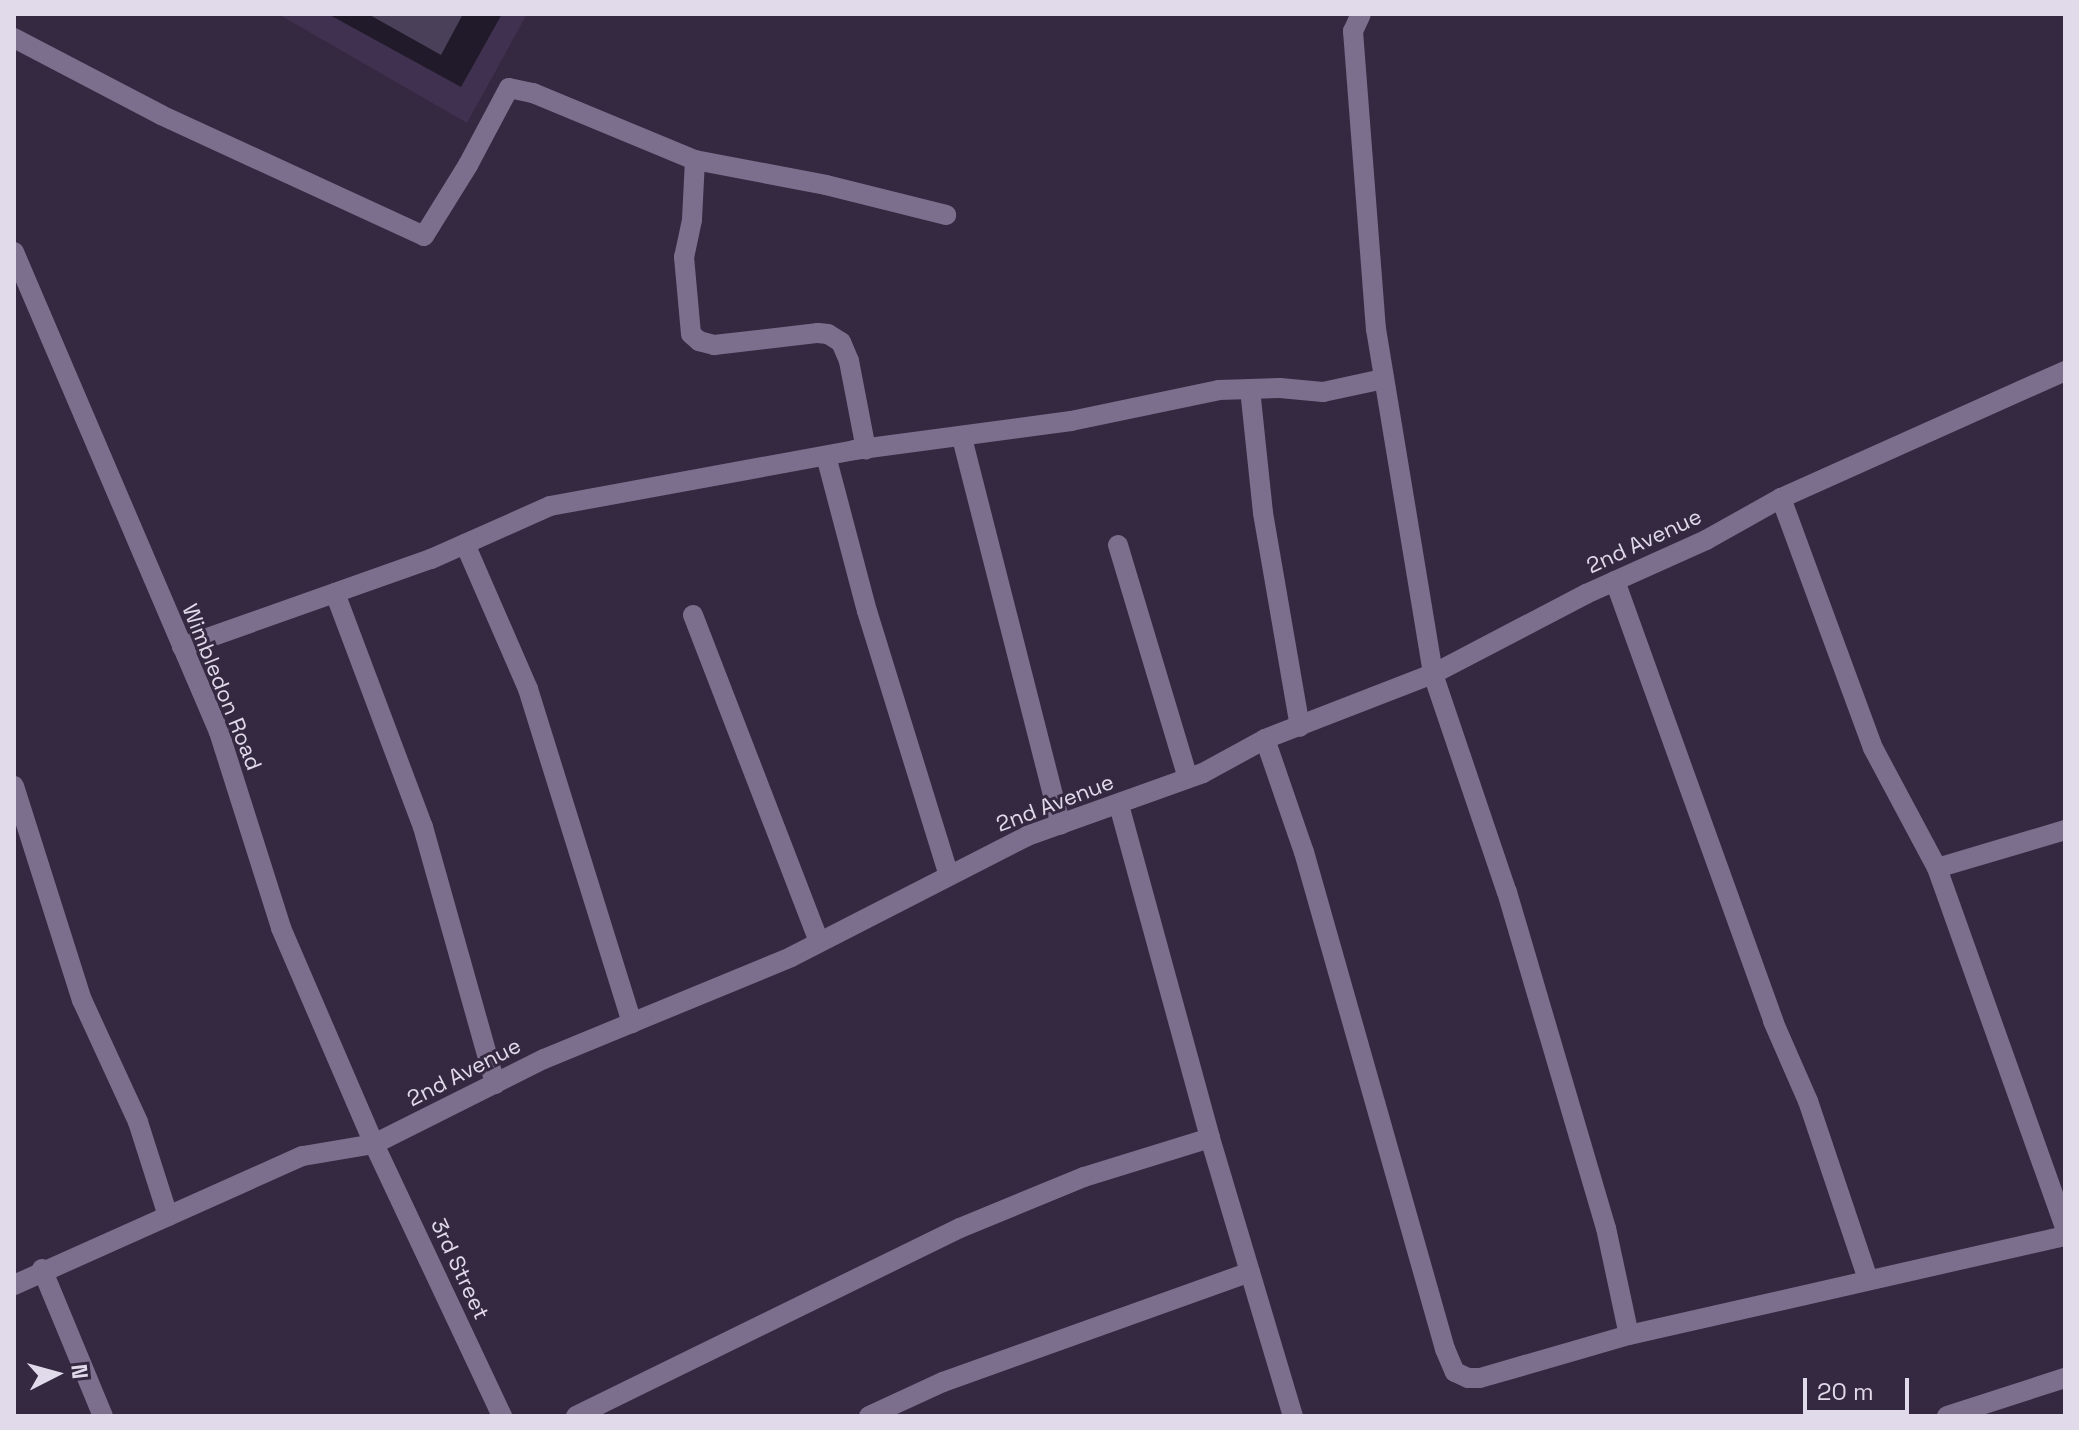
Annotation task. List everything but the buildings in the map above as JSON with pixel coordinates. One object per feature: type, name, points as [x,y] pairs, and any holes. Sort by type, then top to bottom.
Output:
[{"type":"street","points":[[1361,14],[1353,31],[1383,379],[1433,674],[1507,892],[1606,1228],[1629,1335]]},
{"type":"street","points":[[14,38],[161,115],[424,236],[468,165],[509,88],[533,93],[695,160],[826,185],[946,215]]},
{"type":"street","points":[[695,160],[692,220],[684,257],[691,334],[699,341],[714,345],[818,333],[828,334],[841,342],[849,361],[866,449]]},
{"type":"street","name":"Wimbledon Road","points":[[14,252],[219,732],[281,928],[374,1144]]},
{"type":"street","name":"2nd Avenue","points":[[14,1285],[42,1269],[303,1156],[374,1144],[495,1084],[819,942],[1027,836],[1188,778],[1265,739],[1433,674],[1615,581],[1706,540],[1781,498],[2065,371]]},
{"type":"street","points":[[182,647],[465,544],[550,506],[866,449],[1071,421],[1219,390],[1323,392],[1383,379]]},
{"type":"street","points":[[1250,389],[1263,513],[1300,727]]},
{"type":"street","points":[[962,438],[1061,825]]},
{"type":"street","points":[[826,456],[867,611],[949,876]]},
{"type":"street","points":[[1781,498],[1873,748],[1937,868],[2065,1227]]},
{"type":"street","points":[[465,544],[528,689],[632,1023]]},
{"type":"street","points":[[1118,545],[1188,778]]},
{"type":"street","points":[[1615,581],[1773,1021],[1808,1101],[1868,1279]]},
{"type":"street","points":[[335,593],[423,827],[495,1084]]},
{"type":"street","points":[[693,615],[819,942]]},
{"type":"street","points":[[1265,739],[1304,852],[1455,1372],[1475,1379],[1629,1335],[2065,1236]]},
{"type":"street","points":[[14,786],[82,1000],[138,1122],[168,1216]]},
{"type":"street","points":[[1119,805],[1210,1138],[1293,1416]]},
{"type":"street","points":[[1937,868],[2065,830]]},
{"type":"street","points":[[576,1416],[960,1228],[1084,1177],[1210,1138]]},
{"type":"street","name":"3rd Street","points":[[374,1144],[502,1416]]},
{"type":"street","points":[[42,1269],[103,1416]]},
{"type":"street","points":[[869,1416],[943,1382],[1250,1272]]},
{"type":"street","points":[[1947,1416],[2065,1378]]},
{"type":"shaded area","points":[[278,14],[527,14],[467,123]]}]
